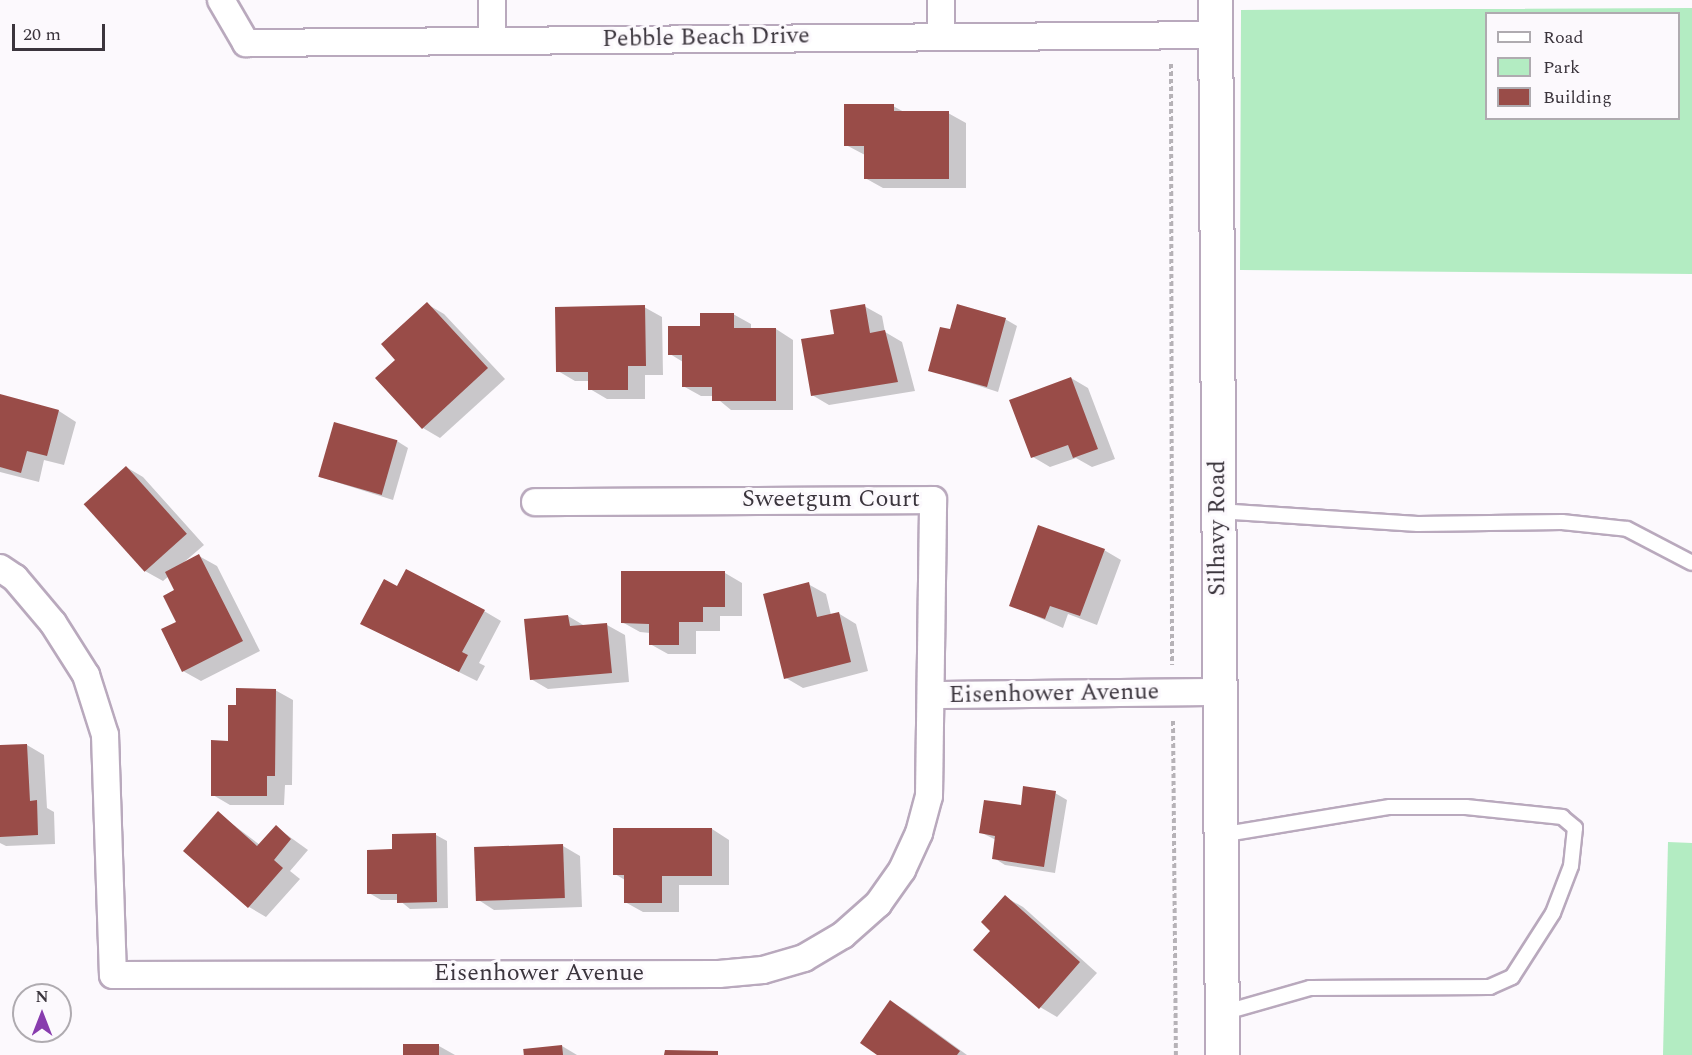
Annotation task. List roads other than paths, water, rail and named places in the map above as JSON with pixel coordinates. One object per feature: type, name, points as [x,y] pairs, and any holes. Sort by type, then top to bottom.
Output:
[{"type":"street","name":"Pebble Beach Drive","points":[[221,0],[246,43],[941,35],[1215,35]]},
{"type":"street","points":[[492,0],[492,40]]},
{"type":"street","points":[[941,0],[941,35]]},
{"type":"street","name":"Silhavy Road","points":[[1215,0],[1222,1055]]},
{"type":"street","name":"Sweetgum Court","points":[[534,502],[933,500],[932,696]]},
{"type":"street","name":"Eisenhower Avenue","points":[[0,568],[15,578],[53,623],[86,675],[105,735],[113,975],[719,974],[763,970],[804,958],[843,935],[878,904],[902,870],[919,832],[929,796],[932,696],[1219,692]]},
{"type":"lane","points":[[1218,511],[1418,524],[1562,522],[1627,529],[1692,563]]},
{"type":"lane","points":[[1220,835],[1390,807],[1466,807],[1562,817],[1575,828],[1571,866],[1553,913],[1512,977],[1490,987],[1310,988],[1222,1013]]}]
